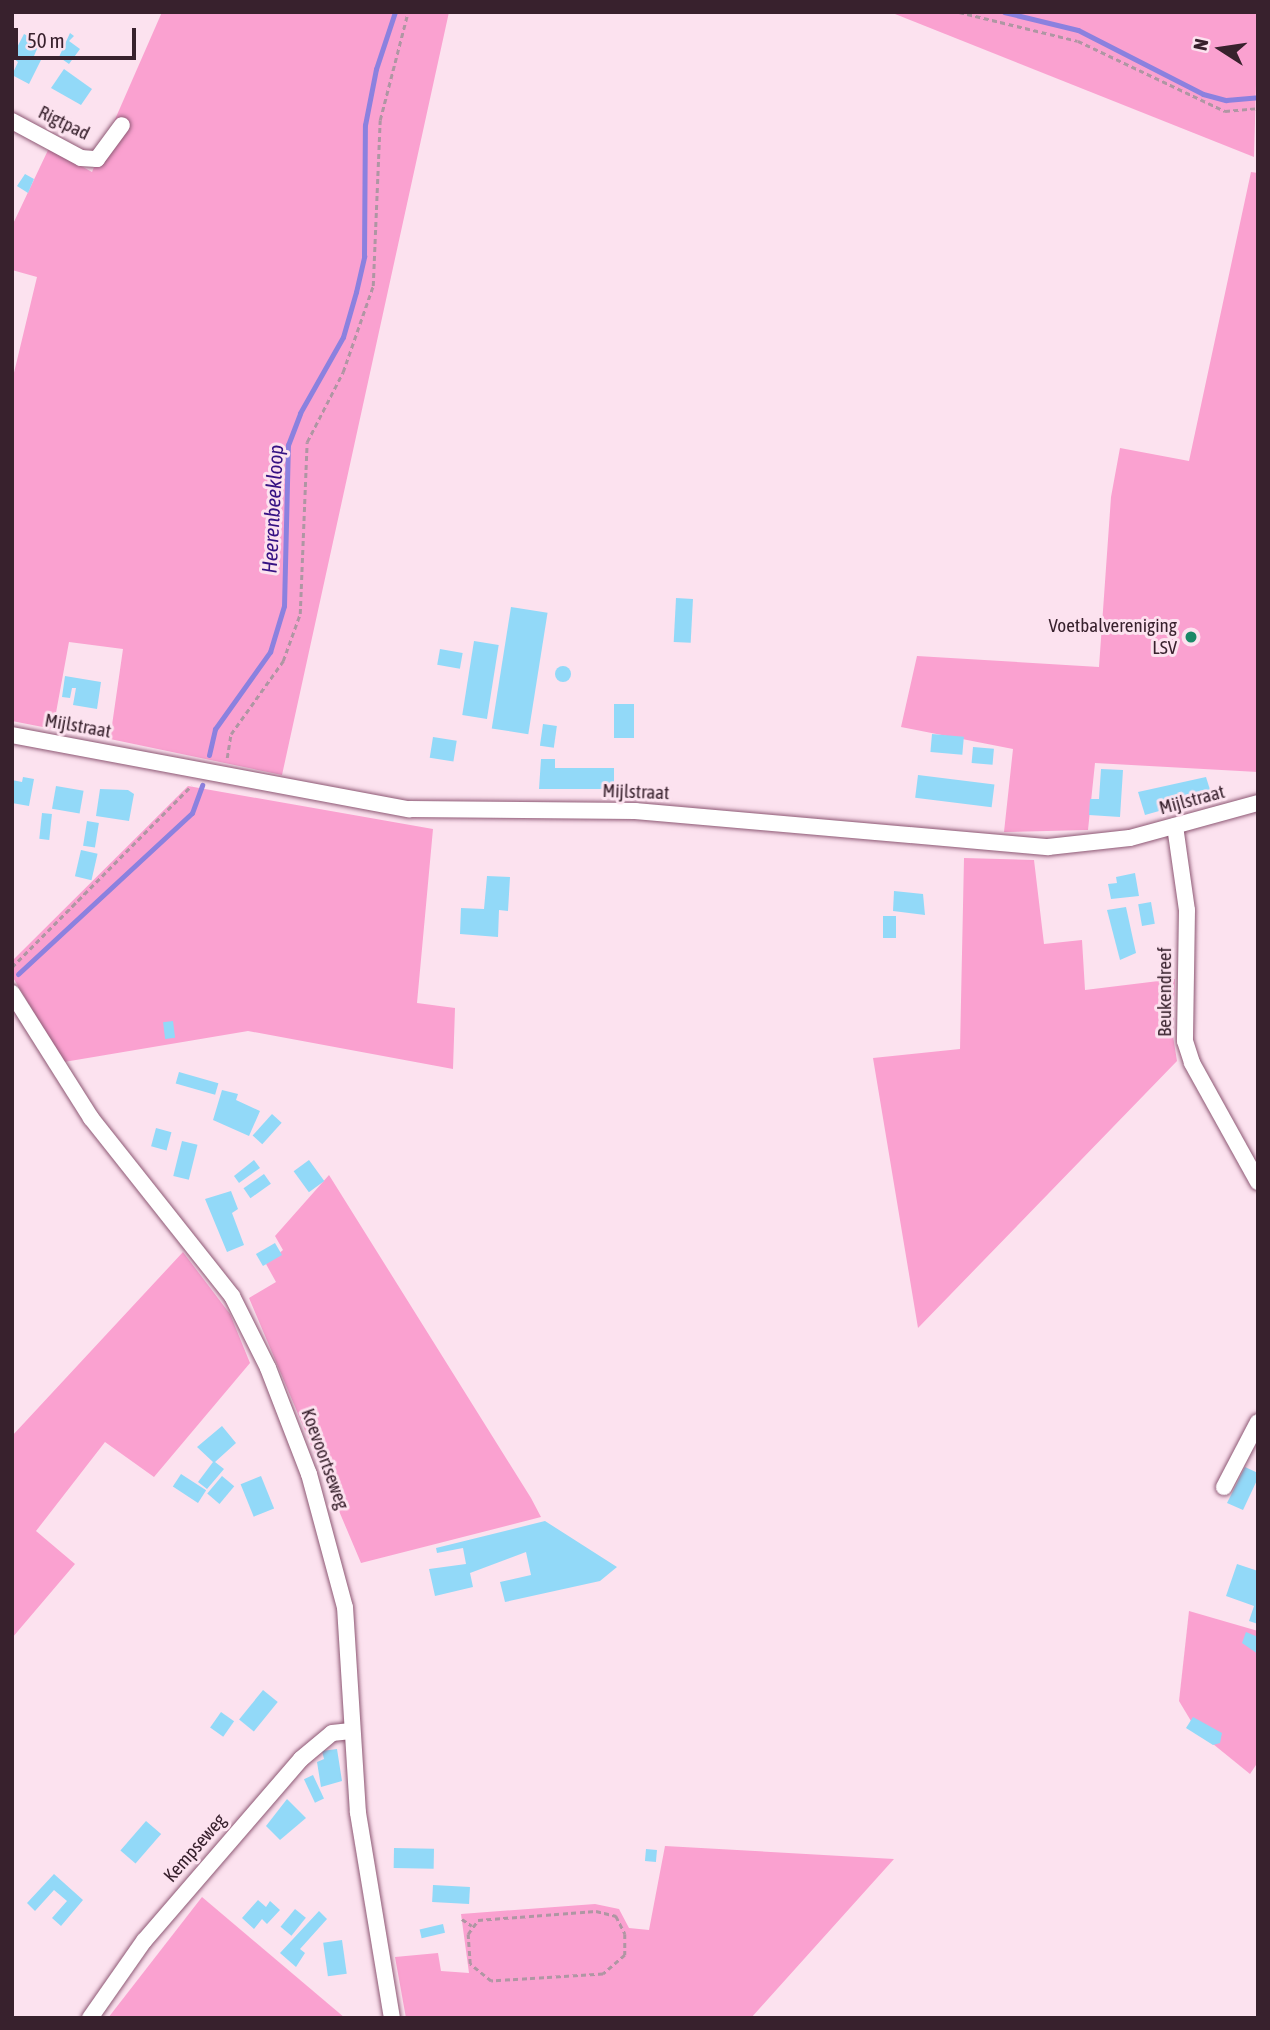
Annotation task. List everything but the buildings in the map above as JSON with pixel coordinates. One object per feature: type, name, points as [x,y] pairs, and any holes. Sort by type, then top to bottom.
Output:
[{"type":"street","name":"Rigtpad","points":[[12,121],[81,158],[97,159],[122,125]]},
{"type":"street","name":"Mijlstraat","points":[[12,736],[409,809],[635,811],[1048,847],[1083,846],[1175,827],[1258,803]]},
{"type":"street","name":"Beukendreef","points":[[1175,827],[1186,910],[1185,1041],[1192,1063],[1258,1182]]},
{"type":"street","name":"Koevoortseweg","points":[[12,992],[92,1118],[221,1279],[268,1368],[313,1485],[340,1577],[348,1635],[351,1731],[364,1861],[392,2018]]},
{"type":"street","points":[[1224,1488],[1258,1422]]},
{"type":"street","name":"Kempseweg","points":[[90,2018],[151,1932],[301,1759],[332,1733],[351,1731]]},
{"type":"path","points":[[224,773],[231,734],[283,661],[300,614],[307,442],[343,372],[373,286],[380,120],[408,12]]},
{"type":"path","points":[[959,12],[1078,41],[1225,111],[1258,108]]},
{"type":"path","points":[[12,967],[199,779],[201,769]]},
{"type":"path","points":[[596,1911],[616,1916],[625,1934],[625,1955],[603,1974],[491,1981],[475,1973],[470,1964],[472,1926],[478,1920],[596,1911]]},
{"type":"path","points":[[462,1919],[472,1926]]},
{"type":"shaded area","points":[[162,12],[449,12],[282,775],[110,739],[123,649],[69,642],[53,729],[12,721],[12,381],[37,277],[12,270],[12,226],[49,148],[92,172]]},
{"type":"shaded area","points":[[890,12],[1258,12],[1254,157]]},
{"type":"shaded area","points":[[1251,172],[1258,173],[1258,772],[1095,763],[1088,830],[1004,832],[1013,749],[901,727],[917,656],[1099,667],[1111,497],[1120,448],[1189,461]]},
{"type":"shaded area","points":[[188,786],[433,829],[417,1003],[455,1008],[453,1069],[248,1031],[64,1062],[12,976],[12,961]]},
{"type":"shaded area","points":[[964,858],[1034,860],[1044,944],[1082,940],[1085,990],[1175,979],[1173,1036],[1177,1061],[918,1328],[873,1058],[960,1049]]},
{"type":"shaded area","points":[[329,1175],[541,1517],[361,1563],[249,1298],[276,1282],[266,1264],[283,1250],[275,1236]]},
{"type":"shaded area","points":[[183,1252],[230,1314],[250,1363],[154,1477],[105,1442],[36,1531],[75,1564],[12,1638],[12,1436]]},
{"type":"shaded area","points":[[1189,1611],[1258,1631],[1258,1762],[1250,1774],[1197,1731],[1179,1701]]},
{"type":"shaded area","points":[[665,1846],[894,1859],[751,2018],[406,2018],[395,1957],[438,1953],[441,1971],[469,1973],[461,1914],[595,1904],[619,1909],[629,1928],[649,1930]]},
{"type":"shaded area","points":[[202,1897],[345,2018],[108,2018]]},
{"type":"waterway","name":"Heerenbeekloop","points":[[209,755],[215,729],[270,652],[284,606],[288,445],[300,413],[343,337],[356,292],[364,256],[365,125],[376,69],[395,12]]},
{"type":"waterway","name":"Heerenbeekloop","points":[[1004,12],[1078,30],[1203,94],[1226,100],[1258,97]]},
{"type":"waterway","name":"Heerenbeekloop","points":[[18,974],[192,813],[202,785]]},
{"type":"place","name":"Voetbalvereniging LSV","points":[[1191,637]]}]
